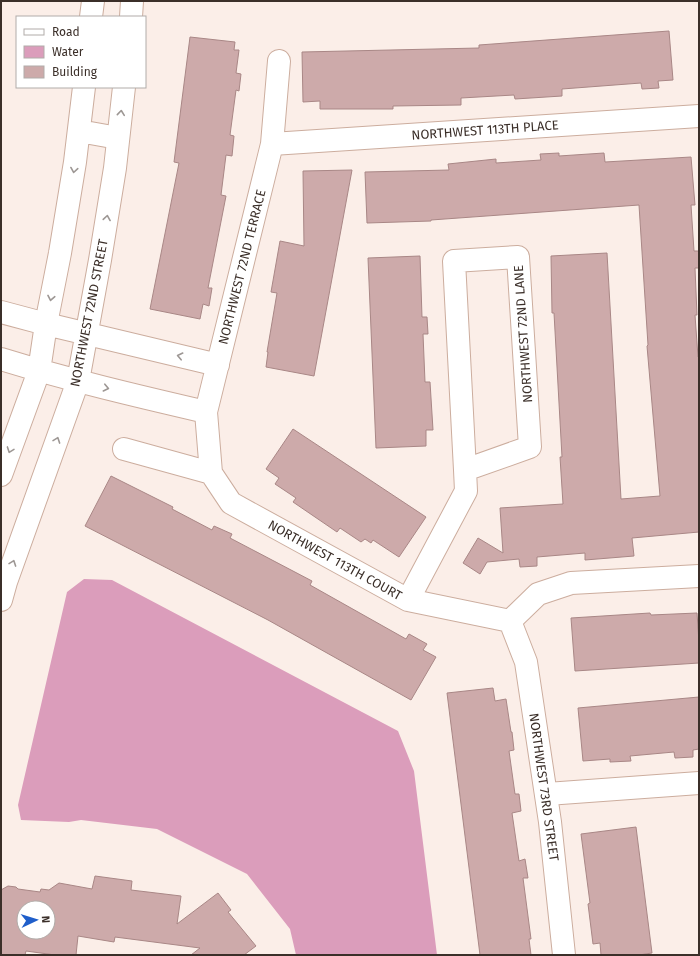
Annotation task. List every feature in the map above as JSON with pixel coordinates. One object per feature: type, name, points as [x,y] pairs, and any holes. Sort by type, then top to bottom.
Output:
[{"type":"street","points":[[91,16],[93,1]]},
{"type":"street","points":[[131,16],[132,1]]},
{"type":"street","name":"NORTHWEST 72ND TERRACE","points":[[211,473],[206,412],[272,144],[279,61]]},
{"type":"street","points":[[1,476],[39,371],[46,324],[60,252],[79,131],[84,88]]},
{"type":"street","name":"NORTHWEST 72ND STREET","points":[[1,600],[8,575],[78,381],[114,176],[124,88]]},
{"type":"street","name":"NORTHWEST 113TH PLACE","points":[[272,144],[699,116]]},
{"type":"street","points":[[79,131],[118,138]]},
{"type":"street","name":"NORTHWEST 72ND LANE","points":[[408,600],[466,492],[454,261],[518,257],[530,447],[465,470]]},
{"type":"street","points":[[1,312],[218,365]]},
{"type":"street","points":[[1,359],[39,371],[206,412]]},
{"type":"street","points":[[124,449],[211,473]]},
{"type":"street","name":"NORTHWEST 113TH COURT","points":[[211,473],[231,503],[408,600],[510,621]]},
{"type":"street","points":[[510,621],[538,594],[571,583],[699,576]]},
{"type":"street","name":"NORTHWEST 73RD STREET","points":[[510,621],[526,662],[546,794],[564,955]]},
{"type":"street","points":[[546,794],[699,783]]},
{"type":"water","points":[[84,579],[112,580],[398,731],[414,771],[437,955],[296,955],[290,929],[247,874],[157,829],[81,820],[69,822],[21,820],[18,805],[67,592]]},
{"type":"building","points":[[669,31],[673,80],[658,81],[659,88],[642,89],[641,83],[562,89],[562,96],[515,99],[514,95],[461,98],[461,105],[393,106],[393,109],[320,109],[320,101],[303,102],[302,52],[479,48],[479,45]]},
{"type":"building","points":[[190,37],[235,42],[234,50],[239,50],[236,73],[241,74],[239,91],[236,90],[230,135],[234,136],[232,156],[226,155],[221,195],[226,196],[208,288],[212,288],[209,306],[203,304],[200,319],[150,309],[179,163],[174,162]]},
{"type":"building","points":[[559,153],[559,156],[604,153],[605,162],[691,157],[695,205],[691,205],[694,251],[699,251],[699,268],[695,268],[697,315],[695,315],[699,357],[699,532],[632,538],[634,556],[585,560],[585,553],[537,557],[537,566],[520,567],[519,559],[487,562],[480,574],[463,563],[478,538],[503,553],[500,508],[563,504],[560,457],[562,457],[554,313],[552,313],[551,256],[607,253],[621,499],[660,496],[647,346],[639,205],[431,221],[367,223],[365,172],[449,170],[448,164],[496,159],[496,163],[541,160],[540,154]]},
{"type":"building","points":[[352,170],[314,376],[266,367],[267,352],[277,293],[271,292],[280,241],[304,246],[303,171]]},
{"type":"building","points":[[420,256],[422,317],[427,317],[428,334],[423,334],[425,382],[430,382],[433,430],[426,430],[426,446],[376,448],[368,258]]},
{"type":"building","points":[[293,429],[426,517],[399,557],[373,540],[371,543],[365,539],[361,542],[340,528],[337,532],[293,502],[296,498],[275,484],[279,478],[266,469]]},
{"type":"building","points":[[111,476],[173,507],[172,509],[212,530],[214,526],[232,534],[230,538],[312,581],[310,585],[406,639],[409,634],[427,644],[423,650],[436,657],[411,700],[268,620],[85,526]]},
{"type":"building","points":[[650,613],[651,615],[697,613],[699,663],[575,671],[571,618]]},
{"type":"building","points":[[493,688],[495,701],[506,699],[512,732],[514,750],[509,751],[515,794],[519,794],[521,811],[512,813],[519,861],[525,859],[528,878],[523,878],[531,939],[529,939],[531,955],[480,955],[447,693]]},
{"type":"building","points":[[699,697],[699,749],[693,750],[693,757],[675,758],[674,752],[630,756],[631,761],[610,762],[610,759],[583,761],[578,708]]},
{"type":"building","points":[[636,827],[652,953],[639,955],[601,955],[600,943],[593,944],[588,904],[590,903],[581,834]]},
{"type":"building","points":[[95,876],[132,881],[131,890],[181,896],[177,924],[218,893],[231,910],[228,912],[256,946],[244,955],[191,955],[200,948],[115,937],[114,942],[78,936],[76,955],[55,955],[26,951],[25,955],[1,955],[1,890],[8,886],[40,892],[41,889],[49,890],[59,883],[92,889]]}]
